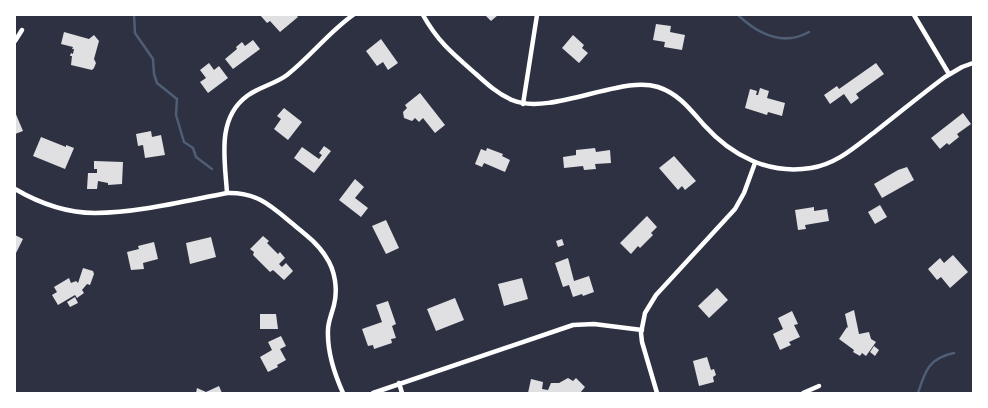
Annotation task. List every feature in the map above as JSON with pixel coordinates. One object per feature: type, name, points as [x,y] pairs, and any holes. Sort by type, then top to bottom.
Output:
[{"type":"street","points":[[227,193],[224,143],[230,115],[246,96],[286,76],[352,15]]},
{"type":"street","points":[[423,15],[439,40],[455,55],[501,94],[523,104],[544,104],[625,86],[657,87],[682,100],[731,150],[756,163],[792,170],[811,168],[836,161],[949,74],[973,63]]},
{"type":"street","points":[[523,104],[538,15]]},
{"type":"street","points":[[914,15],[949,74]]},
{"type":"street","points":[[15,41],[22,30]]},
{"type":"street","points":[[657,393],[642,342],[645,313],[656,295],[735,209],[744,193],[756,163]]},
{"type":"street","points":[[15,189],[27,196],[58,208],[94,213],[119,212],[227,193],[241,193],[264,200],[316,244],[327,258],[333,272],[336,296],[328,328],[328,344],[331,363],[343,393]]},
{"type":"street","points":[[372,393],[573,325],[594,324],[642,330]]},
{"type":"street","points":[[399,383],[402,393]]},
{"type":"street","points":[[803,393],[819,386]]},
{"type":"building","points":[[260,15],[296,15],[298,17],[280,32],[270,21],[267,23]]},
{"type":"building","points":[[485,15],[498,15],[491,21]]},
{"type":"building","points":[[656,24],[671,26],[670,32],[685,35],[682,50],[664,47],[665,42],[653,40]]},
{"type":"building","points":[[64,32],[89,39],[94,35],[99,41],[94,59],[96,63],[92,70],[71,65],[72,56],[70,56],[71,53],[73,54],[74,49],[72,49],[73,47],[61,44]]},
{"type":"building","points":[[573,35],[584,45],[582,48],[588,53],[579,63],[562,48]]},
{"type":"building","points":[[381,39],[398,63],[388,70],[383,62],[377,66],[366,51]]},
{"type":"building","points":[[253,40],[260,49],[233,69],[225,59],[242,42],[245,46]]},
{"type":"building","points":[[209,63],[214,70],[219,66],[228,78],[208,93],[200,82],[206,78],[200,70]]},
{"type":"building","points":[[876,63],[884,74],[856,94],[859,98],[851,104],[844,94],[830,104],[824,95],[837,86],[839,89]]},
{"type":"building","points":[[760,88],[769,91],[767,98],[785,103],[782,116],[768,112],[767,115],[745,108],[750,89],[757,91],[756,95],[758,95]]},
{"type":"building","points":[[420,93],[445,125],[435,133],[423,118],[419,122],[415,118],[412,121],[404,118],[403,112],[407,108],[405,105]]},
{"type":"building","points":[[284,108],[302,122],[288,140],[274,129],[281,119],[277,116]]},
{"type":"building","points":[[15,112],[23,131],[15,134]]},
{"type":"building","points":[[963,113],[971,124],[957,134],[959,137],[940,149],[931,138]]},
{"type":"building","points":[[151,131],[152,137],[161,135],[165,155],[145,158],[143,145],[138,146],[136,134]]},
{"type":"building","points":[[41,137],[66,147],[66,145],[74,148],[65,169],[33,156]]},
{"type":"building","points":[[324,146],[331,151],[314,173],[294,158],[302,147],[319,159],[322,155],[319,153]]},
{"type":"building","points":[[487,148],[503,154],[502,156],[510,160],[505,172],[484,163],[482,167],[475,164],[481,149],[486,151]]},
{"type":"building","points":[[595,148],[596,152],[610,150],[611,163],[595,164],[596,169],[584,170],[583,166],[564,168],[563,157],[576,155],[576,150]]},
{"type":"building","points":[[674,156],[696,181],[685,190],[682,186],[678,190],[659,168]]},
{"type":"building","points":[[94,161],[123,162],[122,184],[108,185],[108,183],[98,181],[97,189],[87,189],[88,173],[97,173],[97,169],[94,169]]},
{"type":"building","points":[[907,167],[914,180],[882,198],[874,184]]},
{"type":"building","points":[[355,179],[364,187],[355,198],[368,208],[361,217],[339,200]]},
{"type":"building","points":[[880,205],[887,217],[875,224],[868,212]]},
{"type":"building","points":[[814,207],[814,211],[827,209],[829,221],[805,225],[806,229],[798,230],[795,210]]},
{"type":"building","points":[[647,216],[657,227],[651,233],[653,235],[631,254],[620,243]]},
{"type":"building","points":[[386,220],[399,248],[386,254],[372,226]]},
{"type":"building","points":[[15,235],[23,239],[15,255]]},
{"type":"building","points":[[263,236],[278,254],[280,252],[285,258],[279,264],[282,267],[286,263],[293,271],[284,280],[273,270],[270,272],[253,255],[254,252],[250,249]]},
{"type":"building","points":[[211,237],[216,257],[190,264],[186,243]]},
{"type":"building","points":[[562,239],[564,245],[558,247],[556,241]]},
{"type":"building","points":[[154,242],[158,259],[143,263],[144,269],[131,270],[127,252],[139,249],[138,246]]},
{"type":"building","points":[[953,255],[968,272],[950,288],[941,277],[937,280],[928,269],[940,258],[944,263]]},
{"type":"building","points":[[568,258],[574,281],[589,276],[594,292],[573,297],[569,285],[563,287],[555,263]]},
{"type":"building","points":[[83,268],[93,271],[94,274],[90,285],[87,284],[82,290],[84,293],[77,298],[75,295],[58,305],[52,295],[57,292],[54,287],[69,278],[71,283],[76,281],[78,283]]},
{"type":"building","points":[[522,278],[528,299],[504,306],[498,284]]},
{"type":"building","points":[[717,288],[728,300],[709,318],[698,306]]},
{"type":"building","points":[[75,297],[78,303],[70,307],[67,302]]},
{"type":"building","points":[[455,298],[464,320],[436,331],[427,309]]},
{"type":"building","points":[[388,301],[396,324],[392,326],[396,338],[391,339],[392,343],[374,349],[373,345],[368,346],[362,329],[382,322],[376,305]]},
{"type":"building","points":[[854,310],[859,334],[869,332],[871,339],[876,342],[866,356],[862,353],[860,356],[853,352],[854,350],[839,339],[848,328],[845,314]]},
{"type":"building","points":[[792,311],[798,324],[794,325],[800,337],[789,342],[791,345],[780,350],[773,334],[783,329],[778,318]]},
{"type":"building","points":[[260,314],[276,314],[278,329],[260,329]]},
{"type":"building","points":[[281,336],[286,346],[280,349],[286,360],[268,372],[260,357],[272,350],[268,342]]},
{"type":"building","points":[[874,346],[879,350],[875,356],[870,352]]},
{"type":"building","points":[[707,357],[711,370],[714,369],[716,375],[713,377],[714,382],[699,386],[693,361]]},
{"type":"building","points":[[568,378],[573,381],[576,378],[585,387],[580,393],[528,393],[531,379],[543,382],[542,389],[548,390],[551,383],[559,383]]},
{"type":"building","points":[[219,386],[222,393],[196,393],[197,388],[206,392]]},
{"type":"waterway","points":[[134,15],[135,33],[153,59],[157,83],[177,99],[176,115],[184,142],[193,148],[196,157],[212,169]]},
{"type":"waterway","points":[[738,15],[754,28],[771,36],[789,38],[809,32]]},
{"type":"waterway","points":[[918,393],[923,378],[933,362],[954,353]]}]
